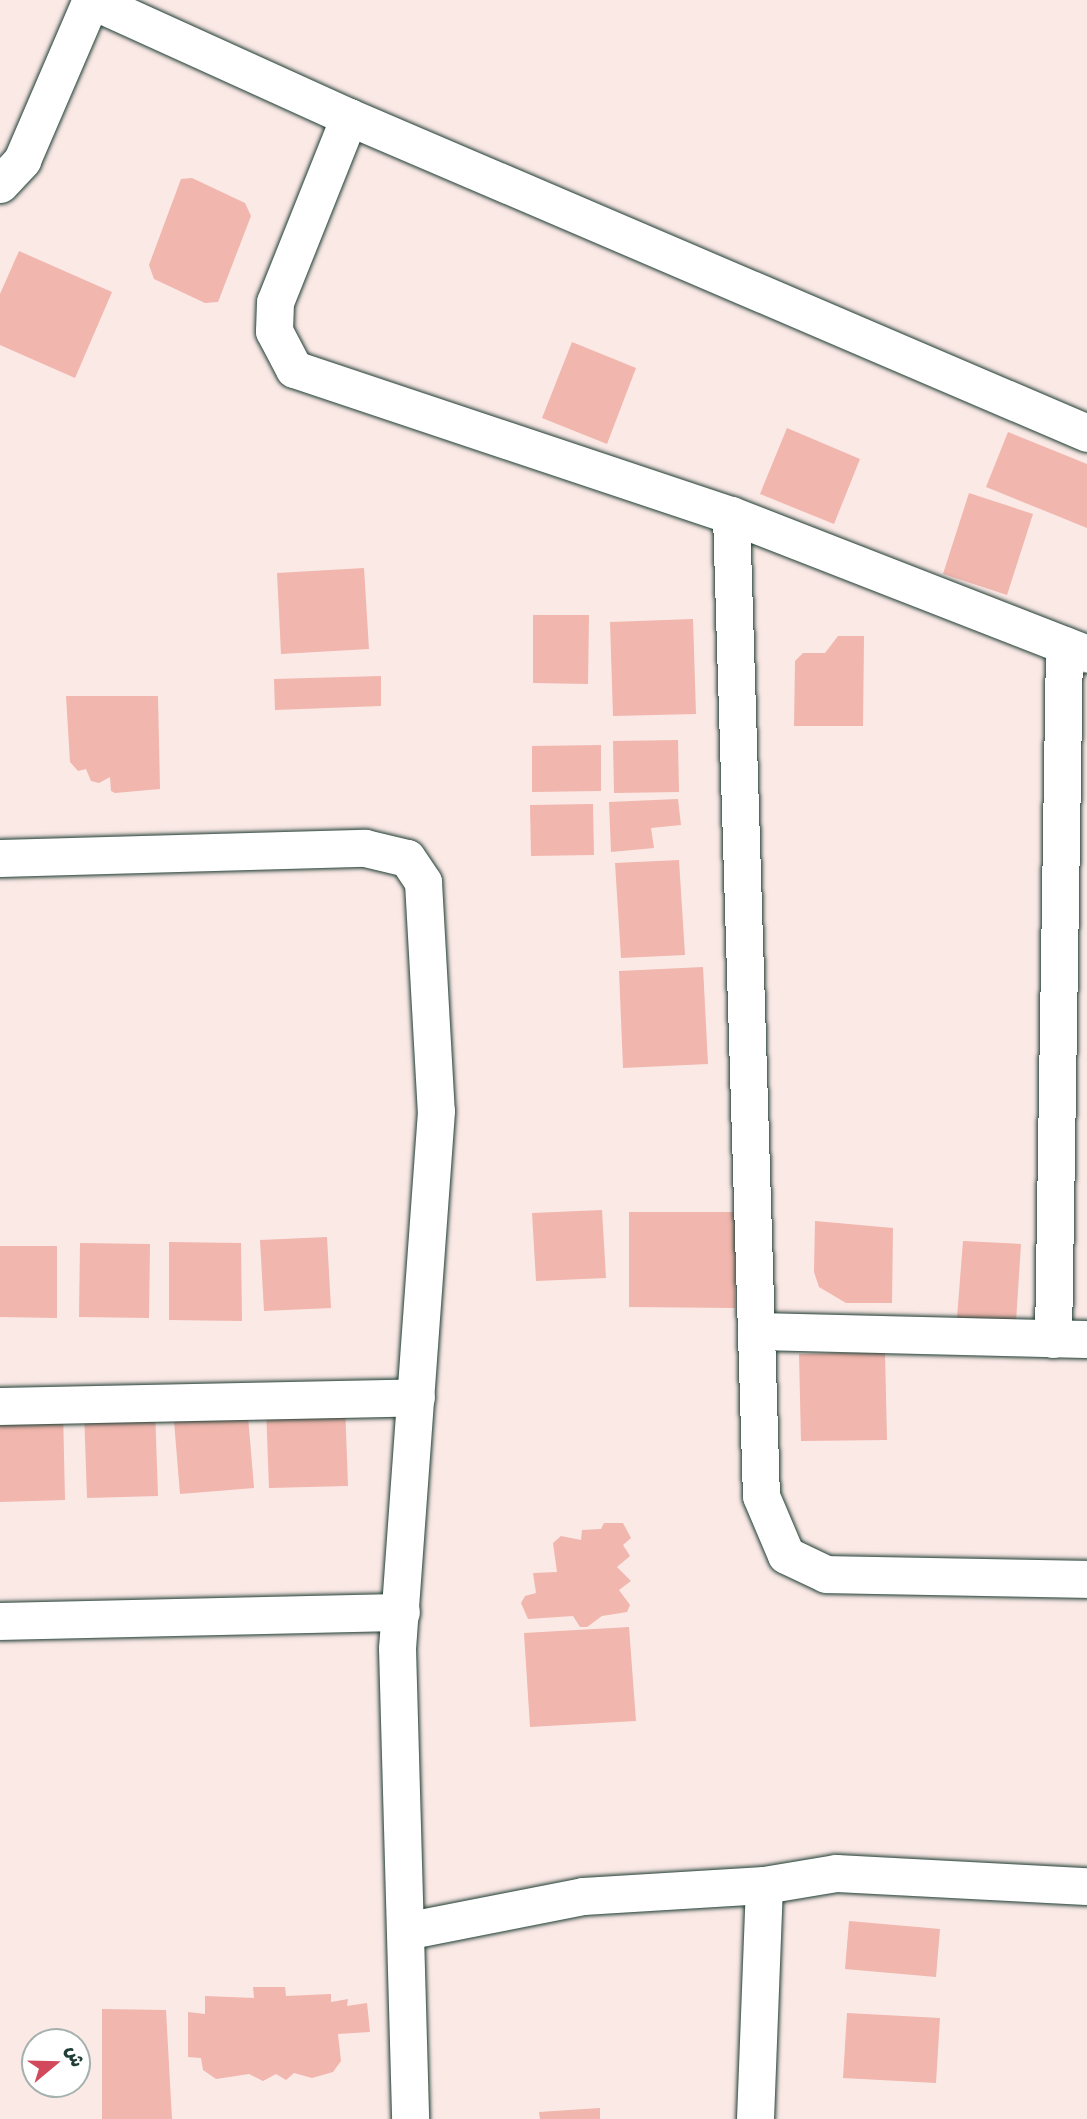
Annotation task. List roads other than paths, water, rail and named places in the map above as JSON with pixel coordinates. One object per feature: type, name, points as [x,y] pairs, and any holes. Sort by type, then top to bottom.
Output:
[{"type":"street","points":[[0,184],[22,160],[91,0],[349,117],[1087,433]]},
{"type":"street","points":[[349,117],[275,302],[274,331],[293,369],[731,515],[1075,649],[1070,1339],[756,1331]]},
{"type":"street","points":[[731,515],[761,1496],[786,1555],[826,1574],[1087,1579]]},
{"type":"street","points":[[0,858],[365,848],[407,858],[423,882],[436,1111],[397,1648],[410,2119]]},
{"type":"street","points":[[0,1406],[416,1397]]},
{"type":"street","points":[[0,1621],[401,1612]]},
{"type":"street","points":[[405,1931],[583,1896],[764,1885],[836,1873],[1087,1886]]},
{"type":"street","points":[[755,2119],[764,1885]]}]
